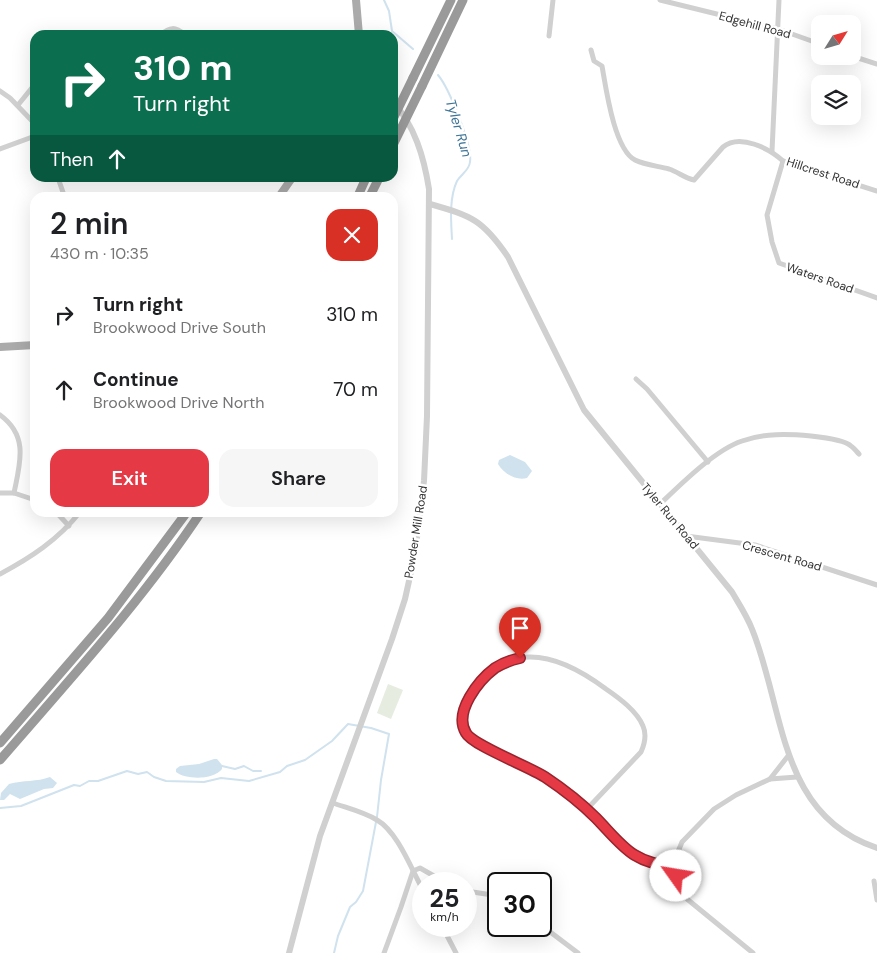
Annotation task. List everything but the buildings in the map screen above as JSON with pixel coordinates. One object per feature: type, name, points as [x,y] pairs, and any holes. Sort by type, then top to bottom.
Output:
[{"type":"highway","points":[[398,109],[451,0]]},
{"type":"highway","points":[[398,135],[463,0]]},
{"type":"highway","points":[[0,743],[124,597],[183,517]]},
{"type":"highway","points":[[0,760],[124,617],[197,517]]},
{"type":"main road","points":[[356,0],[359,30]]},
{"type":"main road","points":[[0,346],[30,345]]},
{"type":"street","points":[[549,36],[553,0]]},
{"type":"street","name":"Edgehill Road","points":[[660,0],[778,29],[811,41]]},
{"type":"street","points":[[591,50],[594,61],[602,66],[610,114],[629,156],[636,160],[674,171],[694,180],[728,143],[738,141],[772,151],[779,0]]},
{"type":"street","points":[[861,59],[877,64]]},
{"type":"street","points":[[18,105],[30,90]]},
{"type":"street","points":[[0,91],[18,105],[30,118]]},
{"type":"street","name":"Powder Mill Road","points":[[289,953],[317,845],[360,729],[404,599],[420,520],[427,416],[430,204],[422,154],[408,122],[398,109]]},
{"type":"street","points":[[0,149],[30,138]]},
{"type":"street","name":"Hillcrest Road","points":[[772,151],[783,161],[877,191]]},
{"type":"street","name":"Waters Road","points":[[783,161],[767,215],[772,242],[779,263],[877,298]]},
{"type":"street","name":"Tyler Run Road","points":[[430,204],[473,218],[494,236],[508,257],[584,410],[732,592],[752,628],[770,683],[788,756],[814,805],[826,818],[854,838],[877,848]]},
{"type":"street","points":[[636,379],[647,389],[708,462]]},
{"type":"street","points":[[0,415],[13,427],[19,441],[21,461],[14,493]]},
{"type":"street","points":[[660,504],[708,462],[742,441],[773,435],[819,436],[851,445],[859,454]]},
{"type":"street","points":[[0,492],[14,493],[30,498]]},
{"type":"street","points":[[61,517],[69,526]]},
{"type":"street","points":[[0,574],[50,543],[76,517]]},
{"type":"street","name":"Crescent Road","points":[[686,536],[754,546],[877,585]]},
{"type":"street","points":[[586,810],[641,752],[645,732],[637,717],[617,697],[585,675],[559,661],[542,656],[512,660],[495,668],[483,679],[465,708],[462,723],[466,734],[475,742],[545,777],[586,810],[626,850],[649,862],[674,867]]},
{"type":"street","points":[[770,779],[788,756]]},
{"type":"street","points":[[752,953],[687,899],[678,885],[674,867],[677,851],[682,842],[700,822],[714,809],[736,795],[770,779],[798,777]]},
{"type":"street","points":[[333,803],[375,819],[385,826],[394,837],[413,871],[384,953]]},
{"type":"street","points":[[413,871],[420,868],[427,872]]},
{"type":"street","points":[[874,881],[877,900]]},
{"type":"street","points":[[552,933],[578,953]]},
{"type":"street","points":[[448,937],[456,953]]},
{"type":"shaded area","points":[[388,684],[403,690],[391,719],[377,713]]},
{"type":"water","points":[[510,455],[525,462],[532,471],[527,478],[515,478],[507,474],[498,464],[499,460]]},
{"type":"water","points":[[217,759],[222,765],[222,769],[213,775],[200,778],[181,775],[176,772],[176,769],[180,766],[199,764]]},
{"type":"water","points":[[50,777],[57,783],[53,788],[44,789],[20,799],[10,794],[4,800],[0,800],[1,793],[9,784]]},
{"type":"waterway","name":"Tyler Run","points":[[384,0],[389,11],[392,30]]},
{"type":"waterway","name":"Tyler Run","points":[[398,36],[413,49]]},
{"type":"waterway","name":"Tyler Run","points":[[438,75],[448,92],[459,118],[470,154],[467,170],[457,181],[454,188],[451,210],[452,239]]},
{"type":"waterway","points":[[0,808],[21,806],[74,785],[80,786],[89,781],[98,781],[127,771],[138,774],[147,772],[154,777],[166,781],[204,782],[221,778],[249,781],[280,772],[287,766],[305,760],[332,741],[348,724],[371,728],[389,734],[377,817]]},
{"type":"waterway","points":[[222,766],[235,769],[244,766],[253,771],[261,771]]},
{"type":"waterway","points":[[334,953],[338,936],[350,907],[356,902],[363,891],[376,822]]},
{"type":"route","points":[[520,658],[495,668],[476,688],[465,708],[463,716],[462,723],[466,734],[475,742],[545,777],[596,818],[619,845],[638,858],[660,866],[674,867],[676,876]]}]
